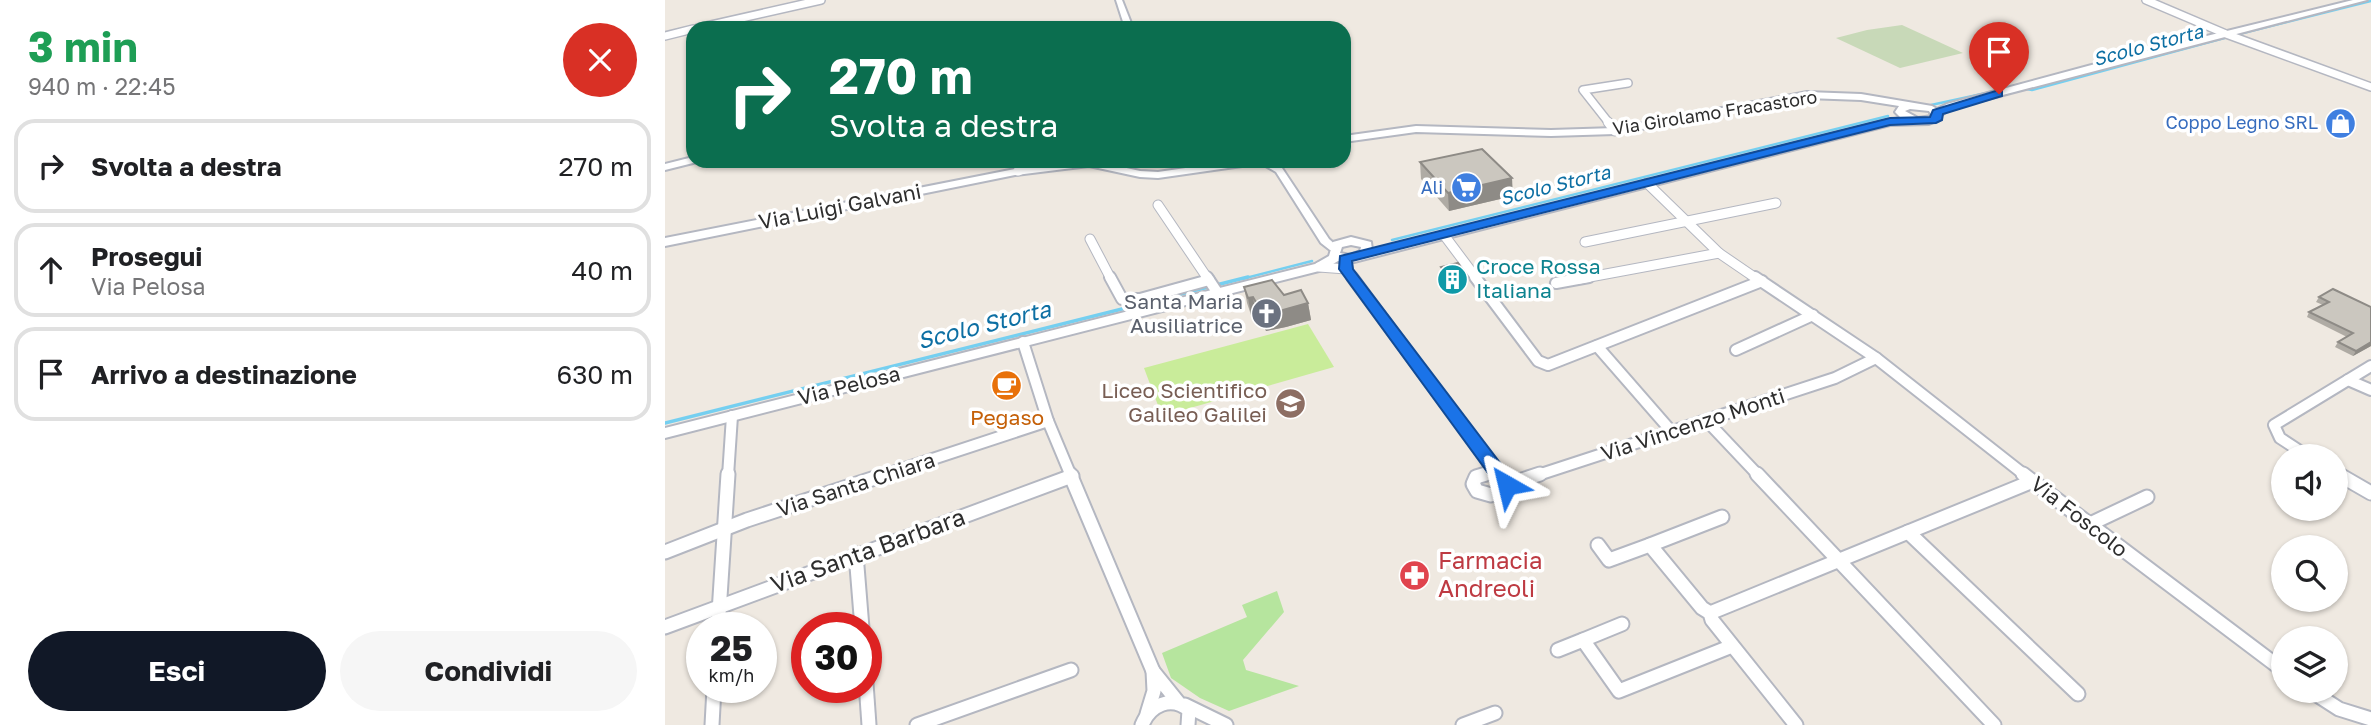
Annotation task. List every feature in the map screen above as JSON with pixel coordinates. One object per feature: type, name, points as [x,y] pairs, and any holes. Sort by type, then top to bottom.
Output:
[{"type":"main road","points":[[1890,121],[1901,112],[1916,106],[1932,110],[1950,106],[2363,0]]},
{"type":"main road","name":"Via Girolamo Fracastoro","points":[[1351,138],[1416,130],[1551,133],[1615,131],[1807,95],[1916,106]]},
{"type":"main road","name":"Via Girolamo Fracastoro","points":[[1876,100],[1901,112]]},
{"type":"main road","points":[[1340,258],[1365,251],[1391,249],[1890,121],[1933,121],[1938,117],[1932,110]]},
{"type":"main road","points":[[1901,112],[1915,120]]},
{"type":"main road","points":[[665,167],[686,161]]},
{"type":"main road","name":"Via Luigi Galvani","points":[[665,242],[1043,168]]},
{"type":"main road","name":"Via Luigi Galvani","points":[[1112,168],[1157,175],[1202,168]]},
{"type":"main road","points":[[1340,258],[1346,242],[1356,241],[1365,251]]},
{"type":"main road","name":"Via Pelosa","points":[[665,433],[1023,342],[1212,286],[1319,267],[1340,258]]},
{"type":"street","points":[[730,21],[821,0]]},
{"type":"street","points":[[1119,0],[1126,21]]},
{"type":"street","points":[[2145,0],[2230,35],[2371,87]]},
{"type":"street","points":[[665,36],[686,31]]},
{"type":"street","points":[[1615,131],[1583,90],[1628,83]]},
{"type":"street","name":"Via Luigi Galvani","points":[[1016,172],[1025,168]]},
{"type":"street","points":[[1273,168],[1321,236],[1340,258],[1488,460],[1497,473],[1505,478],[1507,485],[1497,494],[1481,493],[1473,484],[1488,460]]},
{"type":"street","name":"Via Foscolo","points":[[1647,183],[1719,253],[1876,358],[2088,525],[2271,661]]},
{"type":"street","points":[[1585,242],[1776,203]]},
{"type":"street","points":[[1090,239],[1122,299],[1140,299],[1212,286],[1158,205]]},
{"type":"street","points":[[1444,235],[1538,361],[1548,365],[1762,281]]},
{"type":"street","points":[[1321,236],[1346,242]]},
{"type":"street","points":[[1556,283],[1719,253]]},
{"type":"street","points":[[1736,350],[1813,315]]},
{"type":"street","points":[[1023,342],[1048,421],[1153,671],[1189,710],[1188,725]]},
{"type":"street","points":[[1597,346],[1672,432]]},
{"type":"street","name":"Via Vincenzo Monti","points":[[1507,485],[1835,378],[1876,358]]},
{"type":"street","points":[[2287,444],[2277,435],[2274,425],[2371,366]]},
{"type":"street","points":[[2348,380],[2371,390]]},
{"type":"street","points":[[719,612],[732,416]]},
{"type":"street","name":"Via Santa Chiara","points":[[665,552],[726,528],[1048,421]]},
{"type":"street","points":[[1707,421],[1994,725]]},
{"type":"street","points":[[1479,475],[1497,473]]},
{"type":"street","name":"Via Santa Barbara","points":[[665,628],[719,605],[1072,476]]},
{"type":"street","points":[[2348,480],[2371,493]]},
{"type":"street","points":[[1710,613],[1714,609],[2033,481]]},
{"type":"street","points":[[2088,525],[2147,497]]},
{"type":"street","points":[[1598,545],[1609,560],[1722,517]]},
{"type":"street","points":[[1908,532],[2078,694]]},
{"type":"street","points":[[1650,545],[1702,608],[1710,613],[1711,620],[1796,725]]},
{"type":"street","points":[[856,554],[861,612]]},
{"type":"street","points":[[1558,650],[1622,624]]},
{"type":"street","points":[[1583,640],[1619,691],[1732,646]]},
{"type":"street","points":[[918,725],[1071,670]]},
{"type":"street","points":[[1145,720],[1154,691],[1153,671]]},
{"type":"street","points":[[712,725],[713,703]]},
{"type":"street","points":[[867,703],[869,725]]},
{"type":"street","points":[[2330,703],[2339,709],[2371,719]]},
{"type":"street","points":[[1145,720],[1161,704],[1181,704],[1226,725]]},
{"type":"street","points":[[1463,725],[1495,713]]},
{"type":"green space","points":[[1902,25],[1963,53],[1900,68],[1836,38],[1867,30]]},
{"type":"green space","points":[[1308,324],[1334,367],[1162,416],[1144,368]]},
{"type":"green space","points":[[1277,591],[1284,612],[1243,660],[1246,670],[1299,686],[1229,711],[1200,698],[1171,678],[1162,653],[1247,617],[1242,605]]},
{"type":"building","points":[[1482,149],[1512,178],[1448,193],[1420,162]]},
{"type":"building","points":[[1458,263],[1464,272],[1447,275],[1441,267]]},
{"type":"building","points":[[1272,280],[1284,295],[1301,290],[1308,303],[1263,314],[1253,297],[1248,298],[1244,287]]},
{"type":"building","points":[[2333,289],[2371,307],[2371,342],[2356,351],[2338,342],[2353,333],[2309,312],[2329,302],[2319,297]]},
{"type":"waterway","name":"Scolo Storta","points":[[2235,35],[2371,1]]},
{"type":"waterway","name":"Scolo Storta","points":[[2022,88],[2032,90],[2228,37]]},
{"type":"waterway","name":"Scolo Storta","points":[[1931,105],[2014,87]]},
{"type":"waterway","name":"Scolo Storta","points":[[1392,240],[1888,116]]},
{"type":"waterway","name":"Scolo Storta","points":[[1242,279],[1312,261]]},
{"type":"waterway","name":"Scolo Storta","points":[[1149,302],[1248,277]]},
{"type":"waterway","name":"Scolo Storta","points":[[665,423],[1142,304]]},
{"type":"place","name":"Coppo Legno SRL","points":[[2341,123]]},
{"type":"place","name":"Ali","points":[[1466,188]]},
{"type":"place","name":"Croce Rossa Italiana","points":[[1453,279]]},
{"type":"place","name":"Santa Maria Ausiliatrice","points":[[1266,314]]},
{"type":"place","name":"Pegaso","points":[[1007,386]]},
{"type":"place","name":"Liceo Scientifico Galileo Galilei","points":[[1290,403]]},
{"type":"place","name":"Farmacia Andreoli","points":[[1415,575]]},
{"type":"route","points":[[1507,485],[1505,478],[1497,473],[1346,269],[1345,259],[1890,121],[1933,121],[1938,117],[1937,113],[1950,106],[1999,94]]}]
